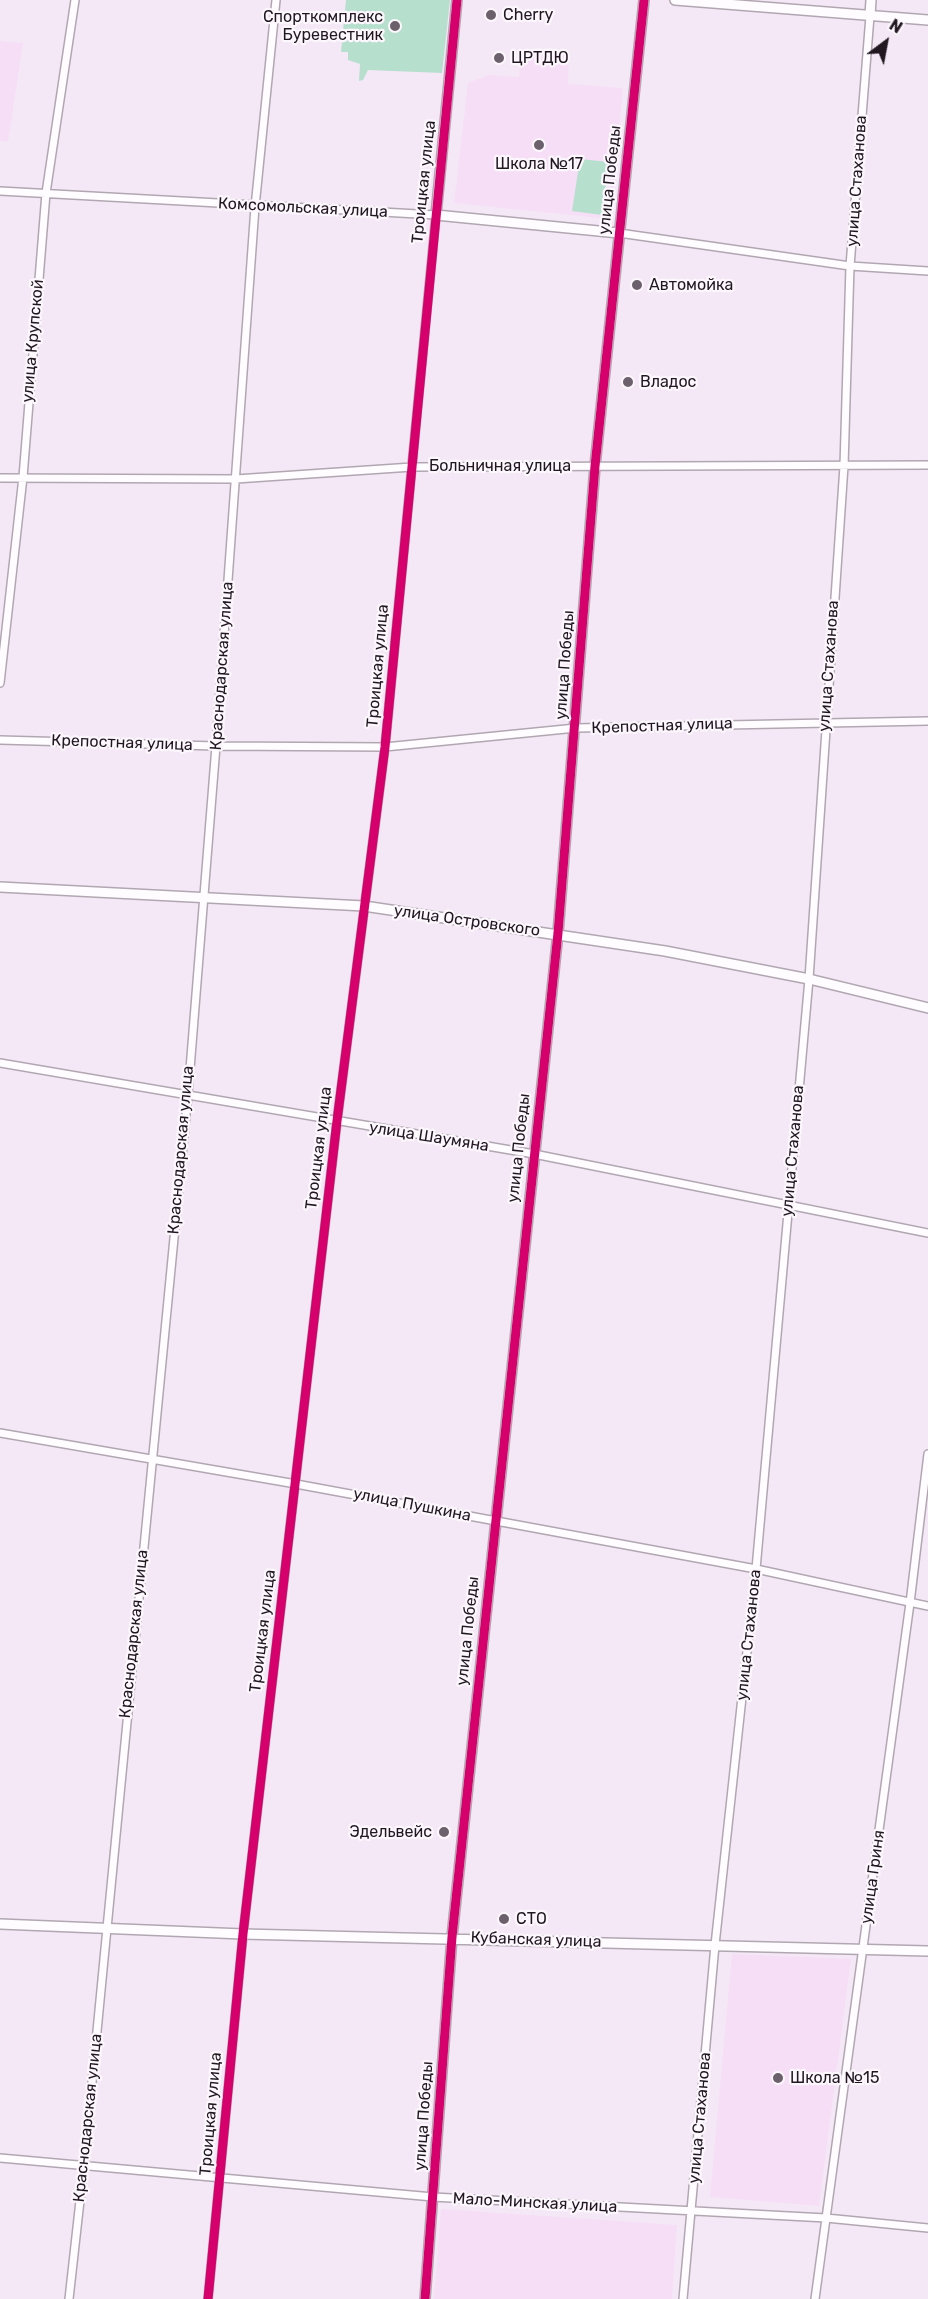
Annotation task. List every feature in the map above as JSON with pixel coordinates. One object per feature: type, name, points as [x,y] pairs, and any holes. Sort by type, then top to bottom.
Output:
[{"type":"street","name":"улица Крупской","points":[[0,683],[23,477],[46,193],[75,0]]},
{"type":"street","name":"Краснодарская улица","points":[[69,2299],[188,1094],[255,207],[276,0]]},
{"type":"street","name":"Троицкая улица","points":[[208,2299],[243,1934],[337,1121],[385,747],[457,0]]},
{"type":"street","name":"улица Победы","points":[[425,2299],[452,1937],[494,1521],[558,933],[595,466],[644,0]]},
{"type":"street","points":[[675,0],[928,20]]},
{"type":"street","name":"улица Стаханова","points":[[683,2299],[716,1945],[756,1569],[809,979],[844,466],[850,266],[871,0]]},
{"type":"street","name":"Комсомольская улица","points":[[0,191],[255,207],[436,215],[620,233],[850,266],[928,271]]},
{"type":"street","name":"Больничная улица","points":[[0,478],[236,479],[412,467],[928,465]]},
{"type":"street","name":"Крепостная улица","points":[[0,740],[216,746],[385,747],[576,728],[928,721]]},
{"type":"street","name":"улица Островского","points":[[0,887],[364,906],[558,933],[809,979],[928,1008]]},
{"type":"street","name":"улица Шаумяна","points":[[0,1063],[534,1154],[789,1203],[928,1233]]},
{"type":"street","name":"улица Пушкина","points":[[0,1433],[296,1484],[756,1569],[928,1606]]},
{"type":"street","name":"улица Гриня","points":[[815,2299],[910,1603],[928,1454]]},
{"type":"street","name":"Кубанская улица","points":[[0,1924],[106,1926],[243,1934],[452,1937],[928,1951]]},
{"type":"street","name":"Мало-Минская улица","points":[[0,2158],[433,2197],[826,2218],[928,2228]]},
{"type":"shaded area","points":[[0,41],[23,43],[8,142],[0,141]]},
{"type":"shaded area","name":"Школа №17","points":[[522,48],[569,55],[568,84],[623,88],[610,219],[454,203],[468,83],[489,75],[519,77]]},
{"type":"shaded area","name":"Школа №15","points":[[732,1954],[851,1959],[819,2206],[710,2197]]},
{"type":"shaded area","points":[[441,2209],[677,2225],[672,2299],[434,2299]]},
{"type":"green space","name":"Cпорткомплекс Буревестник","points":[[346,0],[450,0],[442,73],[368,70],[363,80],[359,81],[360,64],[348,60],[348,52],[341,52]]},
{"type":"green space","points":[[580,159],[609,162],[602,215],[572,211]]},
{"type":"cycle path","points":[[208,2299],[243,1934],[337,1121],[385,747],[457,0]]},
{"type":"cycle path","points":[[425,2299],[452,1937],[558,933],[595,466],[644,0]]},
{"type":"place","name":"Cherry","points":[[491,15]]},
{"type":"place","name":"Cпорткомплекс Буревестник","points":[[395,26]]},
{"type":"place","name":"ЦРТДЮ","points":[[499,58]]},
{"type":"place","name":"Школа №17","points":[[539,145]]},
{"type":"place","name":"Автомойка","points":[[637,285]]},
{"type":"place","name":"Владос","points":[[628,382]]},
{"type":"place","name":"Эдельвейс","points":[[444,1832]]},
{"type":"place","name":"СТО","points":[[504,1919]]},
{"type":"place","name":"Школа №15","points":[[778,2078]]}]
